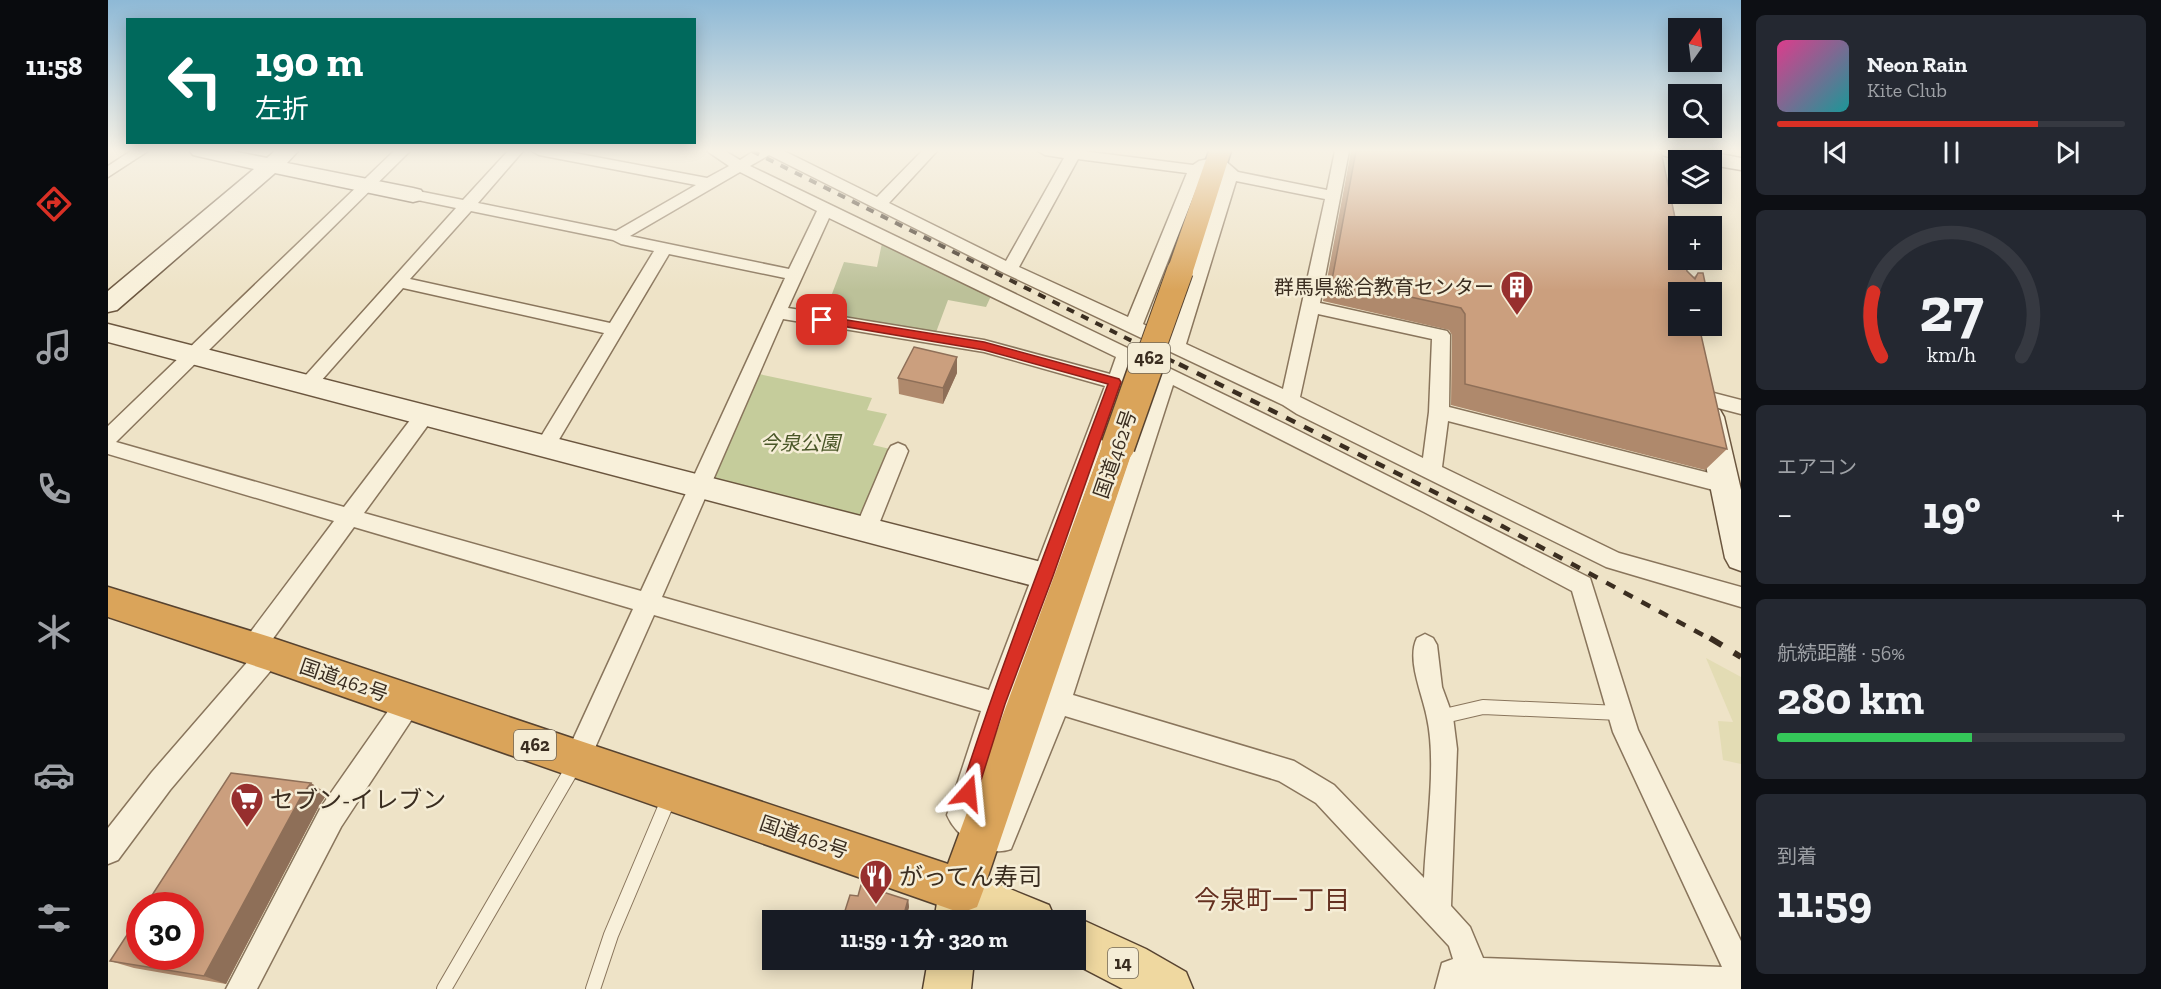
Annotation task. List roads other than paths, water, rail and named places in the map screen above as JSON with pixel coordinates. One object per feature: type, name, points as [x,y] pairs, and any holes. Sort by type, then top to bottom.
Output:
[{"type":"highway","name":"国道462号","points":[[108,602],[577,759],[672,793],[959,906],[982,834],[1205,197]]},
{"type":"main road","points":[[959,906],[979,910]]},
{"type":"main road","name":"14","points":[[1086,945],[1169,989]]},
{"type":"main road","points":[[946,989],[949,970]]},
{"type":"street","points":[[108,304],[234,197]]},
{"type":"street","points":[[108,438],[356,197]]},
{"type":"street","points":[[424,197],[618,236],[627,242],[794,274]]},
{"type":"street","points":[[306,385],[475,197]]},
{"type":"street","points":[[618,236],[685,197]]},
{"type":"street","points":[[800,197],[1468,523],[1582,585],[1626,732],[1741,974]]},
{"type":"street","points":[[863,197],[1010,269],[1290,399],[1304,409],[1614,561],[1741,597]]},
{"type":"street","points":[[878,205],[886,197]]},
{"type":"street","points":[[1010,269],[1050,197]]},
{"type":"street","points":[[1134,325],[1200,197]]},
{"type":"street","points":[[1176,346],[1209,197]]},
{"type":"street","points":[[1290,399],[1311,307],[1332,197]]},
{"type":"street","points":[[577,759],[649,603],[776,312],[825,210]]},
{"type":"street","points":[[544,448],[664,249]]},
{"type":"street","points":[[399,282],[615,330]]},
{"type":"street","points":[[1311,307],[1441,335],[1439,412],[1431,471]]},
{"type":"street","points":[[776,312],[984,346],[1115,382]]},
{"type":"street","points":[[108,333],[544,448],[1045,576]]},
{"type":"street","points":[[1126,355],[996,704],[961,815],[982,834],[1001,840],[1058,702],[1167,375]]},
{"type":"street","points":[[1700,367],[1741,558]]},
{"type":"street","points":[[1706,398],[1741,406]]},
{"type":"street","points":[[1439,412],[1725,485]]},
{"type":"street","points":[[108,850],[260,652],[350,517],[424,416]]},
{"type":"street","points":[[108,447],[996,704]]},
{"type":"street","points":[[866,529],[898,451]]},
{"type":"street","points":[[1582,585],[1591,573],[1614,561]]},
{"type":"street","points":[[1425,645],[1430,687],[1440,717],[1444,749],[1436,912]]},
{"type":"street","points":[[241,989],[331,817],[408,702]]},
{"type":"street","points":[[1058,702],[1285,770],[1325,794],[1460,938],[1461,981],[1741,983]]},
{"type":"lane","points":[[1440,717],[1483,707],[1620,714]]},
{"type":"lane","points":[[444,989],[577,759]]},
{"type":"lane","points":[[593,989],[611,935],[672,793]]},
{"type":"railway","points":[[844,197],[1182,366]]},
{"type":"railway","points":[[1179,364],[1502,526],[1712,640]]},
{"type":"railway","points":[[1710,638],[1741,657]]},
{"type":"place","name":"群馬県総合教育センター","points":[[1517,316]]},
{"type":"place","name":"セブン-イレブン","points":[[247,828]]},
{"type":"place","name":"がってん寿司","points":[[876,905]]},
{"type":"district","name":"今泉町一丁目","points":[[1272,900]]},
{"type":"park label","name":"今泉公園","points":[[800,443]]}]
